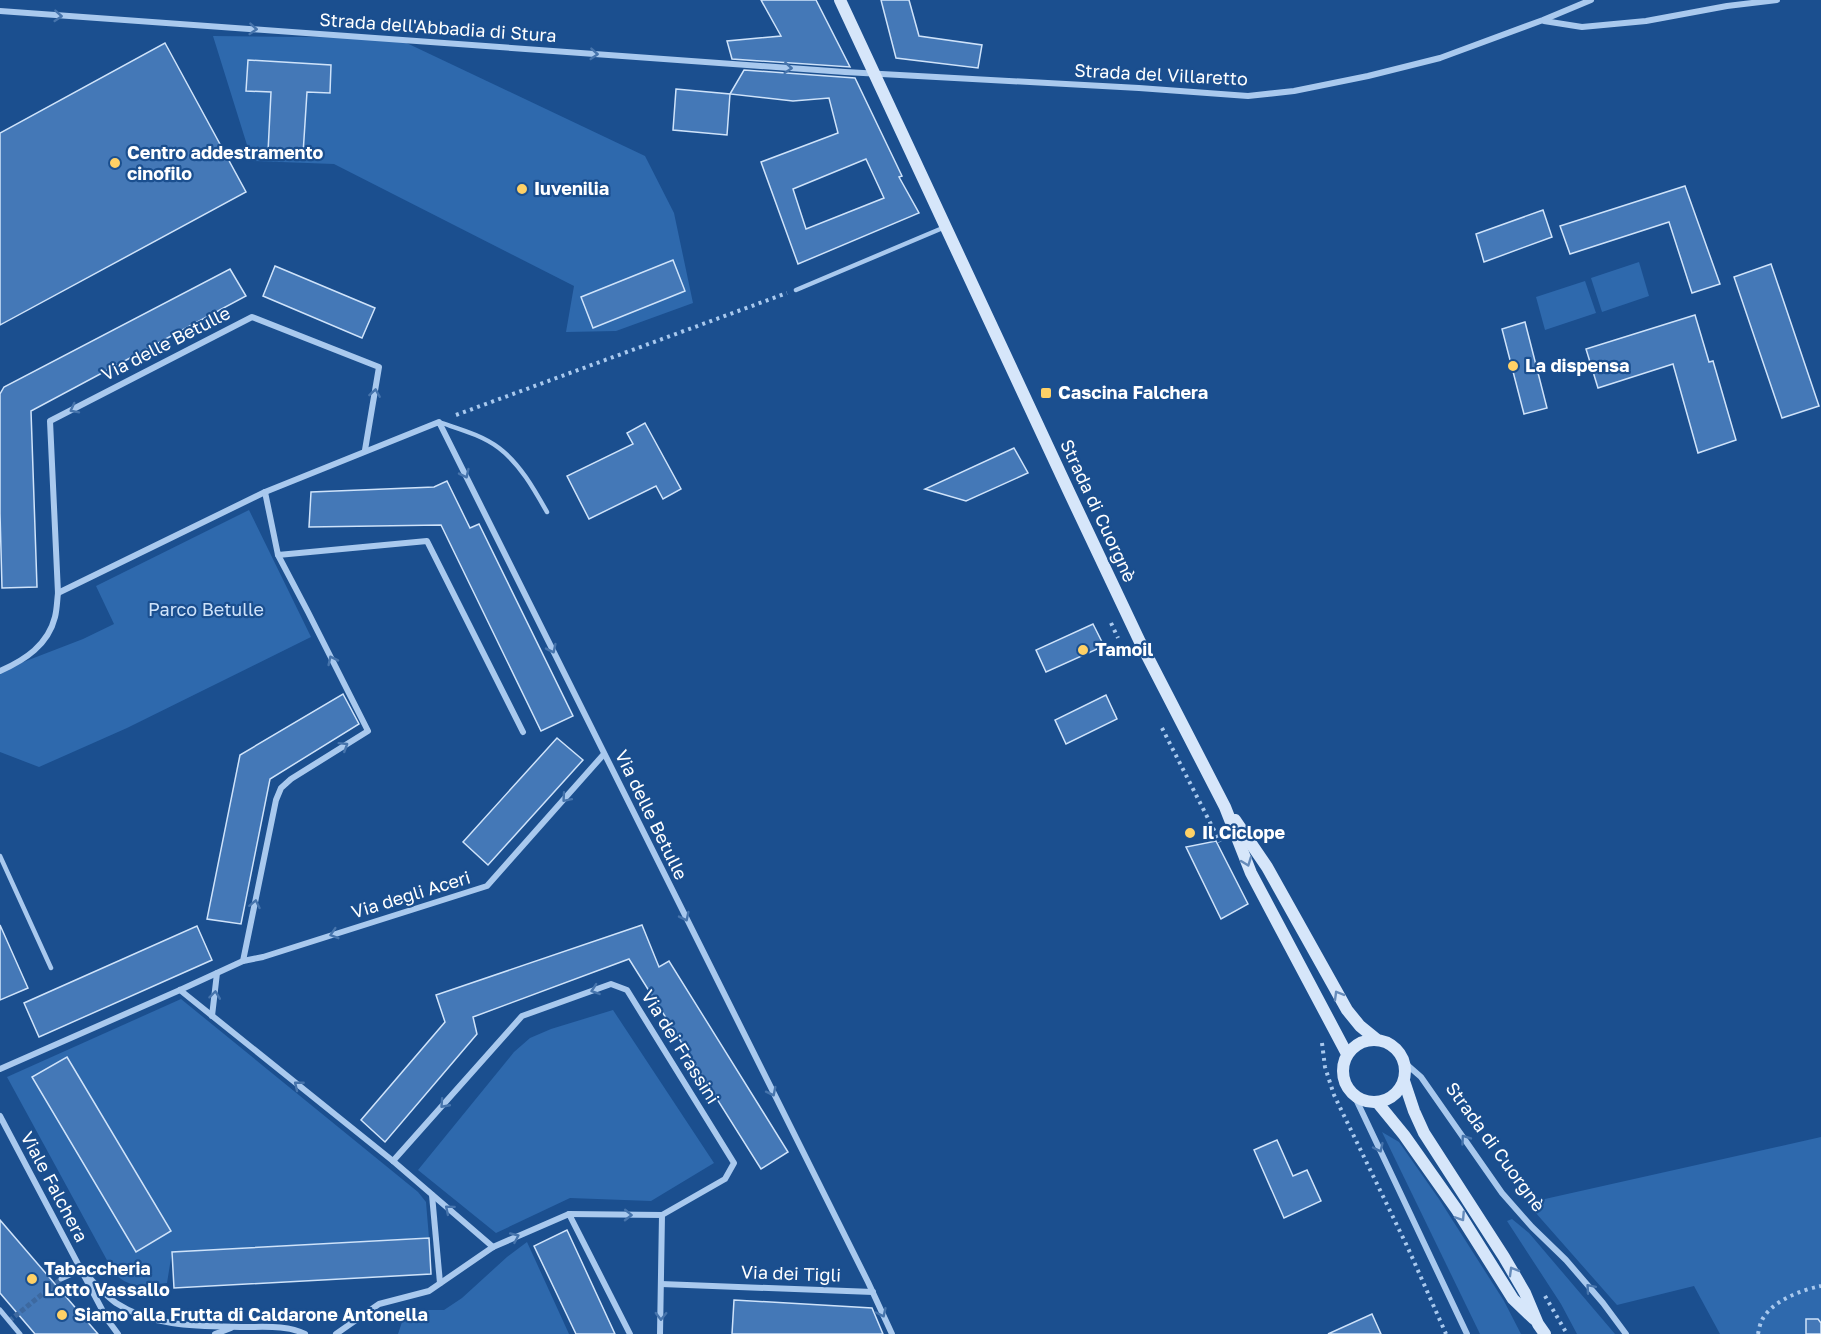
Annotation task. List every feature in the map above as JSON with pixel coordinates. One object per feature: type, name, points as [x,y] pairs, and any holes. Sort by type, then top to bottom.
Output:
[{"type":"main road","name":"Strada di Cuorgnè","points":[[840,0],[1140,642],[1226,807],[1251,873],[1347,1054]]},
{"type":"main road","name":"Strada di Cuorgnè","points":[[1226,807],[1267,867],[1347,1010],[1360,1026],[1376,1039]]},
{"type":"main road","points":[[1376,1039],[1386,1041],[1395,1047],[1405,1063],[1404,1081],[1401,1088],[1392,1097],[1377,1102],[1365,1101],[1354,1095],[1346,1085],[1343,1074],[1343,1064],[1347,1054],[1359,1042],[1376,1039]]},
{"type":"main road","points":[[1404,1081],[1424,1133],[1504,1257],[1525,1293],[1541,1329]]},
{"type":"main road","points":[[1377,1102],[1457,1210],[1513,1299],[1541,1329]]},
{"type":"street","name":"Strada del Villaretto","points":[[874,73],[1248,96],[1305,89],[1440,58],[1591,0]]},
{"type":"street","points":[[1543,20],[1582,27],[1646,21],[1727,6],[1777,0]]},
{"type":"street","name":"Strada dell'Abbadia di Stura","points":[[0,11],[874,73]]},
{"type":"street","name":"Via delle Betulle","points":[[0,671],[19,663],[42,645],[55,617],[57,593],[50,421],[252,317],[379,367],[365,450]]},
{"type":"street","points":[[57,593],[265,492],[439,422]]},
{"type":"street","name":"Via delle Betulle","points":[[439,422],[873,1292]]},
{"type":"street","points":[[243,961],[276,800],[281,788],[291,779],[368,731],[278,555],[265,492]]},
{"type":"street","points":[[278,555],[427,541],[524,732]]},
{"type":"street","name":"Via degli Aceri","points":[[0,1069],[243,961],[263,957],[487,886],[604,754]]},
{"type":"street","points":[[212,1016],[218,973]]},
{"type":"street","name":"Via dei Frassini","points":[[393,1161],[522,1016],[611,984],[627,990],[734,1163],[725,1179],[662,1215]]},
{"type":"street","points":[[180,990],[393,1161],[494,1247]]},
{"type":"street","name":"Strada di Cuorgnè","points":[[1405,1063],[1421,1077],[1502,1192],[1603,1303],[1626,1334]]},
{"type":"street","points":[[1354,1095],[1467,1334]]},
{"type":"street","name":"Viale Falchera","points":[[0,1116],[107,1319],[118,1334]]},
{"type":"street","points":[[432,1195],[440,1283]]},
{"type":"street","points":[[569,1214],[630,1334]]},
{"type":"street","points":[[336,1334],[379,1304],[429,1291],[494,1247],[569,1214],[662,1215],[660,1334]]},
{"type":"street","points":[[61,1279],[81,1270],[115,1302],[133,1312],[160,1321],[181,1324],[272,1327],[304,1334]]},
{"type":"street","name":"Via dei Tigli","points":[[661,1284],[873,1292]]},
{"type":"street","points":[[873,1292],[892,1334]]},
{"type":"street","points":[[0,1310],[20,1334]]},
{"type":"street","points":[[215,1334],[234,1326]]},
{"type":"lane","points":[[796,290],[945,227]]},
{"type":"lane","points":[[439,422],[481,438],[500,449],[528,479],[547,512]]},
{"type":"lane","points":[[0,856],[51,968]]},
{"type":"path","points":[[439,422],[796,290]]},
{"type":"path","points":[[1345,1116],[1404,1237],[1446,1334]]},
{"type":"path","points":[[1758,1334],[1763,1318],[1783,1299],[1806,1289],[1821,1287]]},
{"type":"green space","name":"Iuvenilia","points":[[213,36],[396,38],[645,156],[674,213],[693,303],[616,331],[566,332],[574,286],[334,164],[252,161]]},
{"type":"green space","points":[[1639,262],[1649,296],[1602,312],[1591,278]]},
{"type":"green space","points":[[1585,281],[1596,313],[1545,330],[1536,297]]},
{"type":"green space","name":"Parco Betulle","points":[[249,510],[311,637],[127,728],[39,767],[0,752],[0,671],[83,639],[114,624],[96,586]]},
{"type":"green space","points":[[181,999],[418,1192],[426,1202],[429,1238],[172,1252],[167,1283],[139,1285],[126,1282],[114,1273],[7,1077]],"holes":[[[67,1057],[171,1231],[137,1252],[33,1077]]]},
{"type":"green space","points":[[613,1010],[714,1163],[651,1201],[570,1198],[496,1233],[418,1170],[514,1052],[530,1038],[551,1029]]},
{"type":"green space","points":[[1382,1132],[1399,1142],[1439,1199],[1504,1301],[1521,1334],[1480,1334]]},
{"type":"green space","points":[[1821,1137],[1821,1334],[1720,1334],[1694,1286],[1617,1305],[1527,1203]]},
{"type":"green space","points":[[1512,1219],[1529,1233],[1615,1334],[1577,1334],[1561,1304],[1507,1221]]},
{"type":"green space","points":[[527,1242],[569,1334],[398,1334],[403,1319],[409,1314],[423,1310],[444,1310],[462,1298]]},
{"type":"building","points":[[761,0],[816,0],[850,67],[732,59],[727,41],[781,36]]},
{"type":"building","points":[[881,0],[909,0],[919,36],[982,45],[978,68],[896,58]]},
{"type":"building","name":"Centro addestramento cinofilo","points":[[165,43],[246,192],[0,325],[0,133]]},
{"type":"building","points":[[248,60],[331,65],[330,93],[307,92],[303,154],[268,152],[271,92],[246,91]]},
{"type":"building","points":[[744,70],[855,78],[902,176],[899,177],[919,213],[798,264],[761,162],[838,133],[829,98],[793,101],[730,94]],"holes":[[[866,159],[884,198],[806,229],[793,189]]]},
{"type":"building","points":[[676,89],[730,94],[727,135],[673,130]]},
{"type":"building","points":[[1685,186],[1720,284],[1692,293],[1669,222],[1570,254],[1560,226]]},
{"type":"building","points":[[1543,210],[1552,237],[1484,262],[1476,234]]},
{"type":"building","points":[[673,260],[685,291],[593,328],[581,297]]},
{"type":"building","points":[[1771,264],[1819,406],[1782,418],[1734,277]]},
{"type":"building","points":[[275,266],[375,308],[362,338],[263,296]]},
{"type":"building","points":[[230,269],[246,296],[31,411],[37,587],[2,588],[0,394],[4,387]]},
{"type":"building","points":[[1695,315],[1709,362],[1713,361],[1736,440],[1698,453],[1673,364],[1598,388],[1586,349]]},
{"type":"building","points":[[1525,322],[1547,408],[1524,414],[1502,329]]},
{"type":"building","points":[[645,423],[681,489],[663,499],[656,486],[589,519],[567,476],[633,444],[627,433]]},
{"type":"building","points":[[1014,448],[1028,473],[966,501],[925,489]]},
{"type":"building","points":[[447,481],[470,528],[479,524],[573,716],[541,731],[441,525],[309,527],[311,492],[434,487]]},
{"type":"building","points":[[1093,624],[1104,646],[1046,672],[1036,650]]},
{"type":"building","points":[[343,694],[359,724],[270,779],[241,924],[207,919],[240,755]]},
{"type":"building","points":[[1106,695],[1117,719],[1066,744],[1055,720]]},
{"type":"building","points":[[557,738],[583,760],[488,865],[463,842]]},
{"type":"building","points":[[1216,841],[1248,904],[1221,919],[1186,847]]},
{"type":"building","points":[[0,925],[28,988],[0,1000]]},
{"type":"building","points":[[642,925],[659,967],[669,961],[788,1152],[761,1169],[629,959],[473,1017],[477,1034],[385,1142],[361,1120],[445,1022],[436,995]]},
{"type":"building","points":[[197,926],[212,960],[39,1037],[24,1003]]},
{"type":"building","points":[[67,1057],[171,1231],[136,1252],[32,1077]]},
{"type":"building","points":[[1277,1140],[1293,1176],[1307,1170],[1321,1201],[1284,1218],[1254,1150]]},
{"type":"building","points":[[0,1220],[98,1334],[35,1334],[0,1293]]},
{"type":"building","points":[[567,1230],[615,1334],[576,1334],[534,1246]]},
{"type":"building","points":[[429,1238],[431,1274],[174,1288],[172,1252]]},
{"type":"building","points":[[734,1300],[872,1308],[883,1334],[732,1334]]},
{"type":"building","points":[[1372,1314],[1381,1334],[1328,1334]]},
{"type":"building","points":[[1806,1319],[1818,1319],[1821,1323],[1821,1334],[1806,1334]]},
{"type":"tunnel","points":[[9,1321],[61,1279]]},
{"type":"place","name":"Centro addestramento cinofilo","points":[[115,163]]},
{"type":"place","name":"Iuvenilia","points":[[522,189]]},
{"type":"place","name":"La dispensa","points":[[1513,366]]},
{"type":"place","name":"Cascina Falchera","points":[[1046,393]]},
{"type":"place","name":"Tamoil","points":[[1083,650]]},
{"type":"place","name":"Il Ciclope","points":[[1190,833]]},
{"type":"place","name":"Tabaccheria Lotto Vassallo","points":[[32,1279]]},
{"type":"place","name":"Siamo alla Frutta di Caldarone Antonella","points":[[62,1315]]}]
